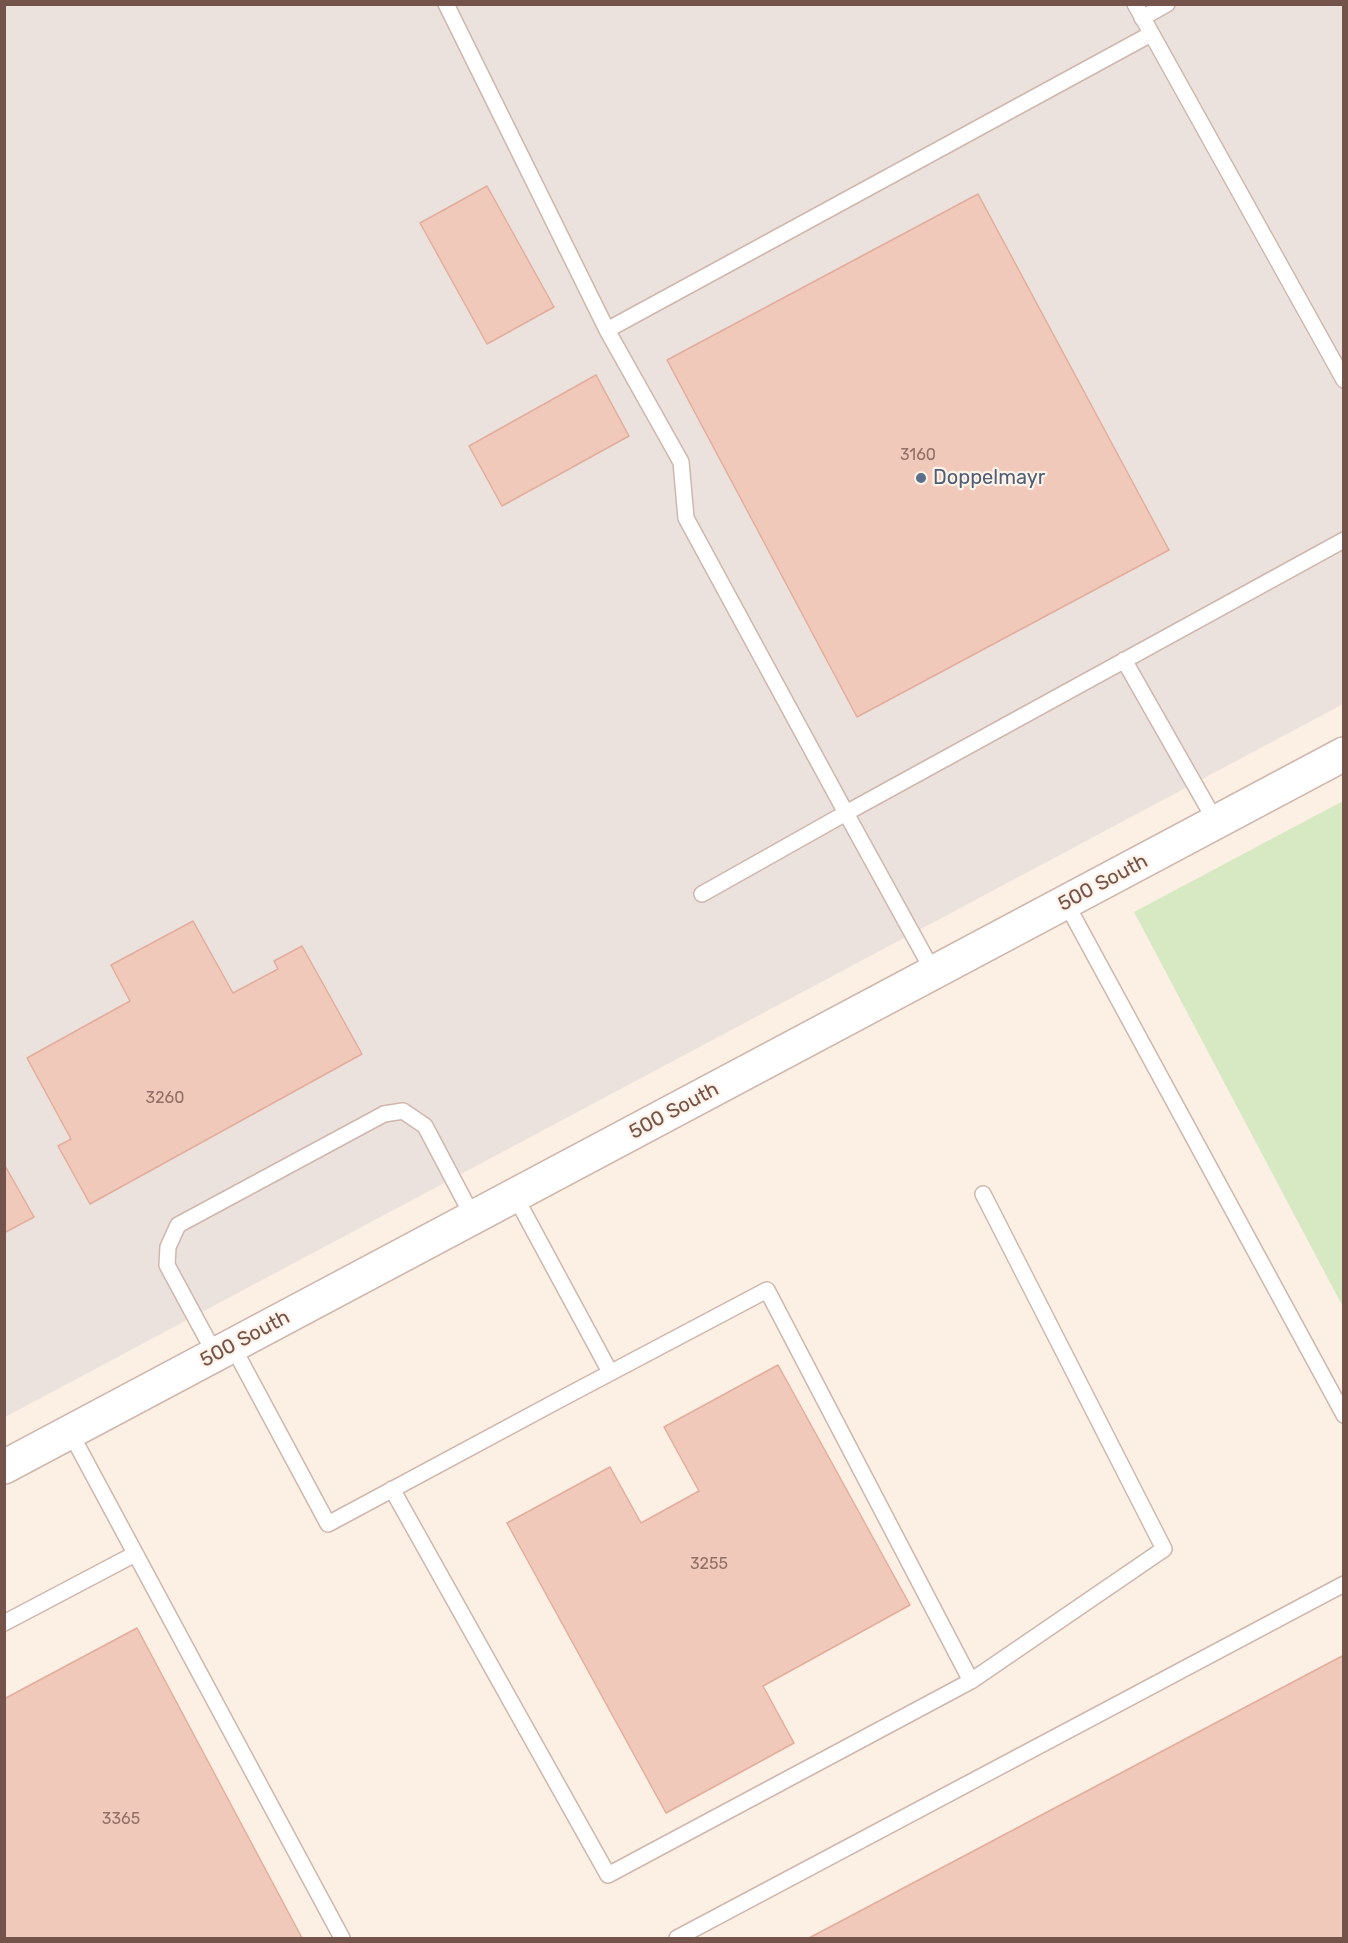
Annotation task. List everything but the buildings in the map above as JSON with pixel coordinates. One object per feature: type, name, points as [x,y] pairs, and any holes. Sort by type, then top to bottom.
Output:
[{"type":"street","name":"500 South","points":[[4,1467],[1344,754]]},
{"type":"lane","points":[[446,4],[607,330],[681,462],[686,518],[934,973]]},
{"type":"lane","points":[[1135,4],[1344,380]]},
{"type":"lane","points":[[1142,18],[1167,4]]},
{"type":"lane","points":[[607,330],[1151,34]]},
{"type":"lane","points":[[702,894],[1344,540]]},
{"type":"lane","points":[[1124,660],[1216,822]]},
{"type":"lane","points":[[1066,903],[1344,1415]]},
{"type":"lane","points":[[474,1217],[425,1126],[403,1112],[384,1113],[178,1225],[168,1247],[167,1265],[224,1350],[328,1524],[767,1290],[971,1681]]},
{"type":"lane","points":[[392,1489],[608,1875],[971,1681],[1164,1549],[983,1194]]},
{"type":"lane","points":[[515,1196],[610,1372]]},
{"type":"lane","points":[[70,1432],[342,1938]]},
{"type":"lane","points":[[4,1623],[135,1554]]},
{"type":"lane","points":[[677,1938],[1344,1584]]},
{"type":"shaded area","points":[[5,5],[1343,5],[1343,704],[5,1417]]},
{"type":"green space","points":[[1343,801],[1343,1307],[1134,912]]},
{"type":"place","name":"Doppelmayr","points":[[921,478]]}]
